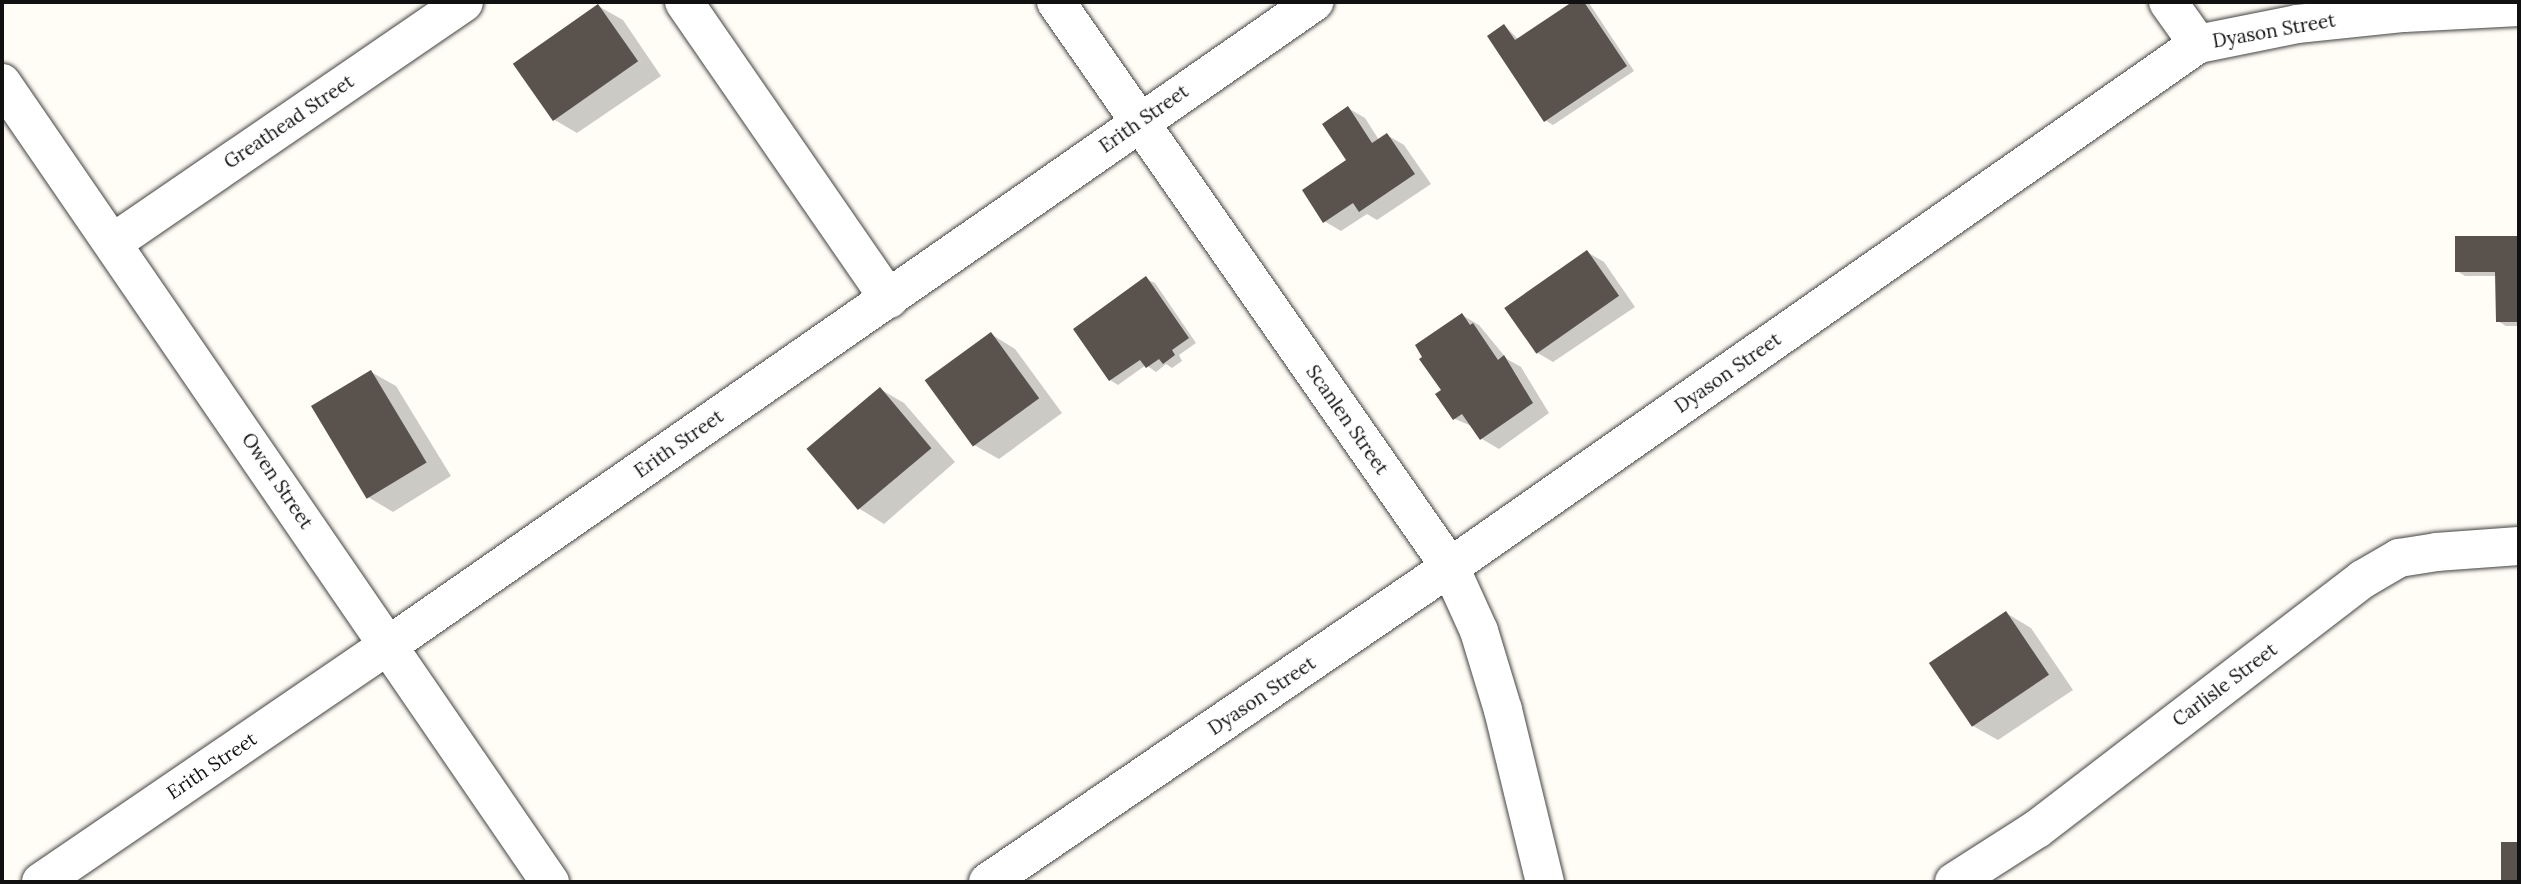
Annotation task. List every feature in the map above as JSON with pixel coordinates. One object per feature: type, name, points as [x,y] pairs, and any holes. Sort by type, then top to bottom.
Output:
[{"type":"street","name":"Greathead Street","points":[[114,242],[464,2]]},
{"type":"street","points":[[684,2],[889,299]]},
{"type":"street","name":"Scanlen Street","points":[[1056,2],[1450,567],[1479,631],[1503,710],[1545,882]]},
{"type":"street","name":"Erith Street","points":[[41,882],[389,645],[1314,2]]},
{"type":"street","points":[[2168,2],[2198,44]]},
{"type":"street","name":"Dyason Street","points":[[988,882],[1450,567],[2198,44],[2243,33],[2311,23],[2404,13],[2519,7]]},
{"type":"street","name":"Owen Street","points":[[2,83],[114,242],[550,882]]},
{"type":"street","name":"Carlisle Street","points":[[1954,882],[2036,829],[2363,579],[2399,558],[2437,552],[2519,546]]},
{"type":"building","points":[[1572,2],[1584,2],[1627,66],[1544,122],[1487,36],[1504,24],[1515,40]]},
{"type":"building","points":[[598,4],[638,61],[553,121],[513,64]]},
{"type":"building","points":[[1348,106],[1372,143],[1387,133],[1415,174],[1359,212],[1353,203],[1323,223],[1302,190],[1346,160],[1322,124]]},
{"type":"building","points":[[2455,236],[2519,236],[2519,322],[2496,322],[2495,272],[2455,272]]},
{"type":"building","points":[[1587,250],[1619,296],[1536,354],[1504,308]]},
{"type":"building","points":[[1146,276],[1189,338],[1172,350],[1175,355],[1163,364],[1159,359],[1146,368],[1140,360],[1109,381],[1073,329]]},
{"type":"building","points":[[1462,313],[1470,325],[1473,323],[1498,360],[1504,355],[1533,403],[1480,440],[1462,414],[1453,420],[1435,394],[1441,390],[1419,359],[1422,357],[1415,345]]},
{"type":"building","points":[[991,332],[1039,398],[973,447],[925,380]]},
{"type":"building","points":[[371,370],[427,463],[367,499],[311,406]]},
{"type":"building","points":[[880,387],[931,448],[858,510],[806,449]]},
{"type":"building","points":[[2006,611],[2049,675],[1972,727],[1929,663]]},
{"type":"building","points":[[2501,842],[2519,842],[2519,882],[2501,882]]}]
